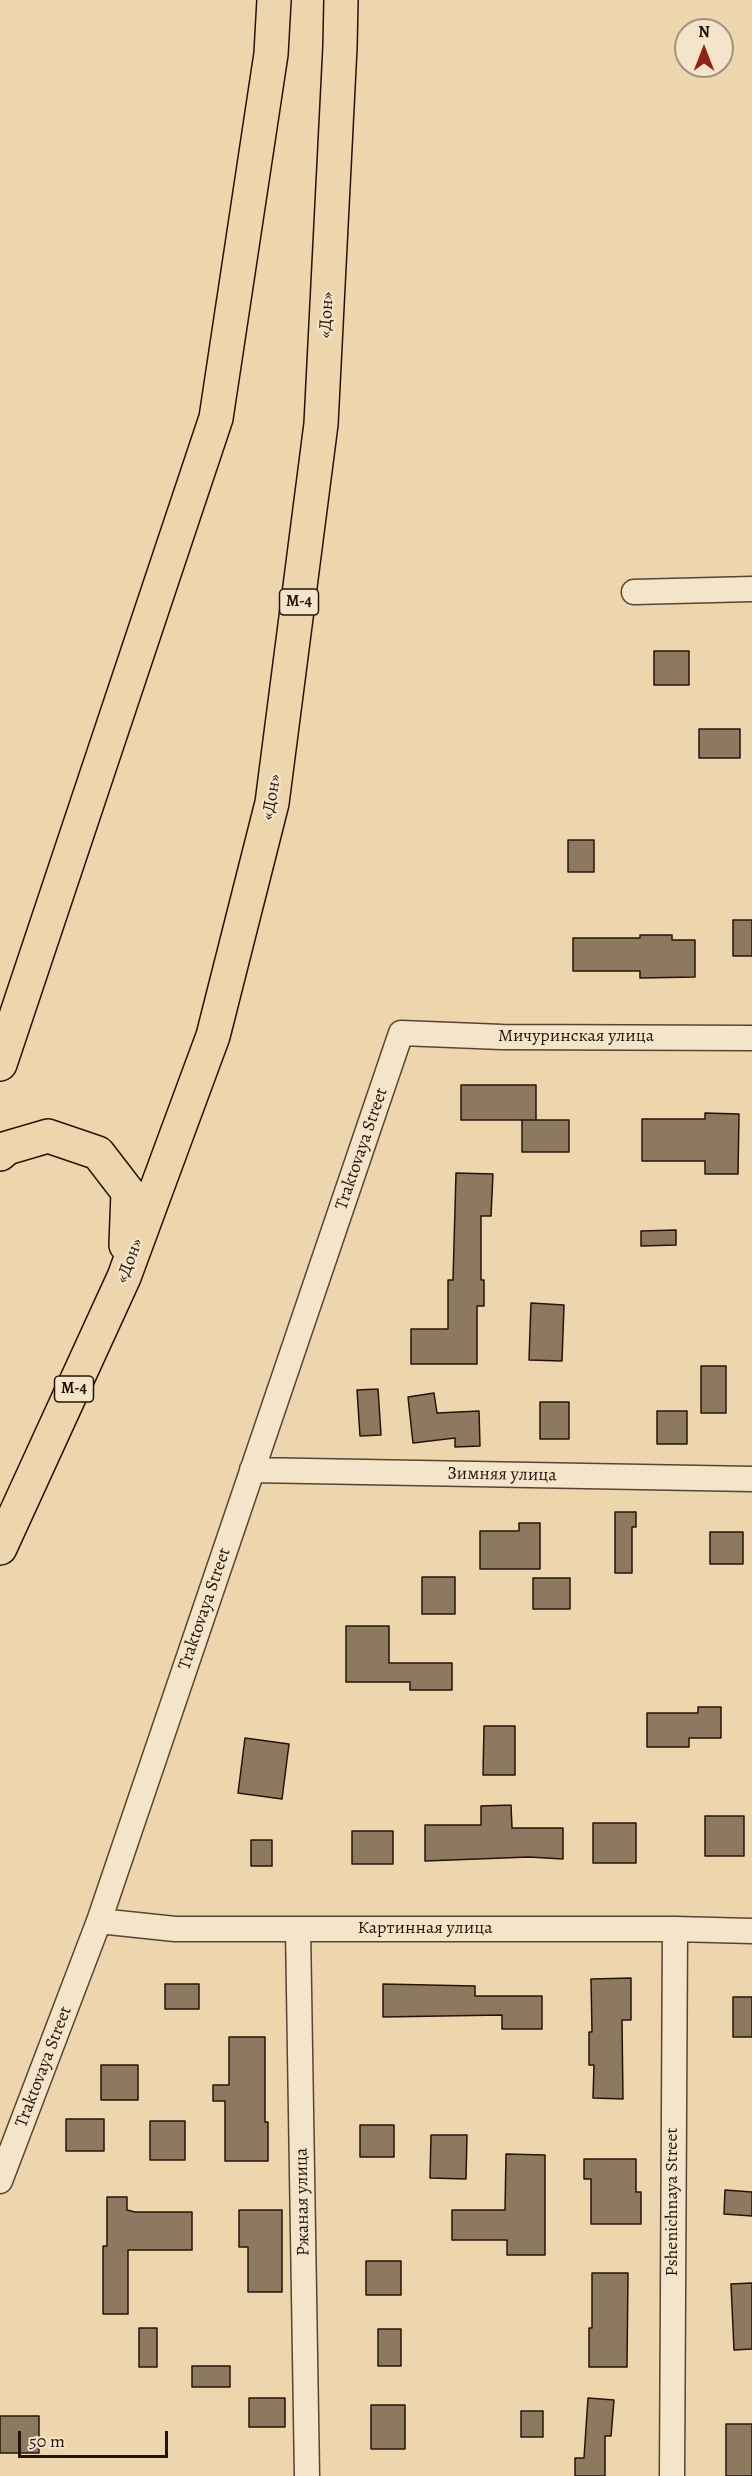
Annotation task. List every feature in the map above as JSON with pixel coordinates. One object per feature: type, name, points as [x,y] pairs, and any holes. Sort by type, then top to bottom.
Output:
[{"type":"highway","points":[[0,1064],[216,417],[271,54],[274,0]]},
{"type":"highway","name":"«Дон»","points":[[0,1548],[24,1501],[124,1277],[213,1036],[272,803],[321,424],[340,46],[340,0]]},
{"type":"highway","name":"М-4","points":[[0,1154],[7,1148],[48,1136],[98,1153],[128,1192],[124,1277]]},
{"type":"street","points":[[634,592],[752,589]]},
{"type":"street","name":"Мичуринская улица","points":[[401,1033],[502,1037],[752,1038]]},
{"type":"street","name":"Traktovaya Street","points":[[0,2181],[99,1921],[401,1033]]},
{"type":"street","name":"Зимняя улица","points":[[252,1470],[752,1479]]},
{"type":"street","name":"Картинная улица","points":[[99,1921],[175,1929],[752,1931]]},
{"type":"street","name":"Ржаная улица","points":[[298,1929],[307,2476]]},
{"type":"street","name":"Pshenichnaya Street","points":[[672,2476],[675,1929]]},
{"type":"building","points":[[654,651],[689,651],[689,685],[654,685]]},
{"type":"building","points":[[699,729],[740,729],[740,758],[699,758]]},
{"type":"building","points":[[568,840],[594,840],[594,872],[568,872]]},
{"type":"building","points":[[733,920],[752,920],[752,956],[733,956]]},
{"type":"building","points":[[640,935],[672,935],[672,940],[695,940],[695,977],[640,978],[640,971],[573,971],[573,938],[640,938]]},
{"type":"building","points":[[461,1085],[536,1085],[536,1120],[461,1120]]},
{"type":"building","points":[[705,1113],[739,1114],[738,1174],[705,1174],[705,1161],[642,1161],[642,1119],[705,1119]]},
{"type":"building","points":[[522,1120],[569,1120],[569,1152],[522,1152]]},
{"type":"building","points":[[456,1173],[493,1174],[491,1216],[481,1216],[481,1280],[484,1280],[484,1306],[477,1306],[477,1364],[411,1364],[411,1329],[448,1329],[448,1280],[453,1280]]},
{"type":"building","points":[[676,1230],[676,1245],[641,1246],[641,1231]]},
{"type":"building","points":[[531,1303],[564,1305],[562,1361],[529,1360]]},
{"type":"building","points":[[701,1366],[726,1366],[726,1413],[701,1413]]},
{"type":"building","points":[[378,1389],[381,1435],[360,1436],[357,1390]]},
{"type":"building","points":[[434,1393],[437,1413],[479,1411],[480,1446],[455,1447],[455,1438],[413,1443],[408,1397]]},
{"type":"building","points":[[540,1402],[569,1402],[569,1439],[540,1439]]},
{"type":"building","points":[[657,1411],[687,1411],[687,1444],[657,1444]]},
{"type":"building","points":[[615,1512],[636,1512],[636,1527],[632,1527],[632,1573],[615,1573]]},
{"type":"building","points":[[519,1523],[540,1523],[540,1569],[480,1569],[480,1531],[519,1531]]},
{"type":"building","points":[[710,1532],[743,1532],[743,1564],[710,1564]]},
{"type":"building","points":[[422,1577],[455,1577],[455,1614],[422,1614]]},
{"type":"building","points":[[533,1578],[570,1578],[570,1609],[533,1609]]},
{"type":"building","points":[[346,1626],[389,1626],[389,1663],[452,1663],[452,1690],[410,1690],[410,1682],[346,1682]]},
{"type":"building","points":[[698,1707],[721,1707],[721,1738],[689,1738],[689,1747],[647,1747],[647,1713],[698,1713]]},
{"type":"building","points":[[484,1726],[515,1726],[515,1775],[483,1775]]},
{"type":"building","points":[[245,1738],[289,1744],[282,1799],[238,1793]]},
{"type":"building","points":[[511,1805],[512,1828],[563,1828],[563,1859],[529,1857],[425,1861],[425,1825],[481,1825],[481,1806]]},
{"type":"building","points":[[705,1816],[744,1816],[744,1856],[705,1856]]},
{"type":"building","points":[[593,1823],[636,1823],[636,1863],[593,1863]]},
{"type":"building","points":[[352,1831],[393,1831],[393,1864],[352,1864]]},
{"type":"building","points":[[251,1840],[272,1840],[272,1866],[251,1866]]},
{"type":"building","points":[[631,1978],[631,2020],[622,2020],[623,2099],[593,2098],[594,2065],[589,2065],[589,2032],[592,2032],[591,1979]]},
{"type":"building","points":[[165,1984],[199,1984],[199,2009],[165,2009]]},
{"type":"building","points":[[383,1984],[475,1986],[475,1996],[542,1996],[542,2029],[502,2029],[502,2015],[383,2017]]},
{"type":"building","points":[[733,1997],[752,1997],[752,2037],[733,2037]]},
{"type":"building","points":[[229,2037],[265,2037],[265,2122],[268,2122],[268,2161],[225,2161],[225,2101],[213,2101],[213,2085],[229,2085]]},
{"type":"building","points":[[101,2065],[138,2065],[138,2100],[101,2100]]},
{"type":"building","points":[[66,2119],[104,2119],[104,2151],[66,2151]]},
{"type":"building","points":[[150,2121],[185,2121],[185,2160],[150,2160]]},
{"type":"building","points":[[360,2125],[394,2125],[394,2157],[360,2157]]},
{"type":"building","points":[[431,2135],[467,2135],[466,2179],[430,2178]]},
{"type":"building","points":[[506,2154],[545,2155],[545,2255],[507,2255],[507,2240],[452,2240],[452,2210],[505,2210]]},
{"type":"building","points":[[584,2159],[636,2159],[636,2192],[641,2192],[641,2224],[591,2224],[591,2179],[584,2179]]},
{"type":"building","points":[[725,2190],[752,2192],[752,2216],[724,2214]]},
{"type":"building","points":[[107,2197],[127,2197],[127,2210],[135,2212],[192,2212],[192,2250],[128,2250],[128,2314],[103,2314],[103,2246],[107,2246]]},
{"type":"building","points":[[239,2210],[282,2210],[282,2292],[248,2292],[248,2247],[239,2247]]},
{"type":"building","points":[[366,2261],[401,2261],[401,2295],[366,2295]]},
{"type":"building","points":[[592,2273],[628,2273],[627,2367],[589,2367]]},
{"type":"building","points":[[752,2283],[752,2349],[734,2350],[731,2284]]},
{"type":"building","points":[[139,2328],[157,2328],[157,2367],[139,2367]]},
{"type":"building","points":[[378,2329],[401,2329],[401,2366],[378,2366]]},
{"type":"building","points":[[192,2366],[230,2366],[230,2387],[192,2387]]},
{"type":"building","points":[[249,2398],[285,2398],[285,2427],[249,2427]]},
{"type":"building","points":[[588,2398],[614,2400],[611,2436],[605,2436],[605,2476],[575,2476],[575,2458],[584,2458]]},
{"type":"building","points":[[371,2405],[405,2405],[405,2449],[371,2449]]},
{"type":"building","points":[[521,2411],[543,2411],[543,2437],[521,2437]]},
{"type":"building","points":[[0,2416],[39,2416],[39,2453],[0,2453]]},
{"type":"building","points":[[726,2424],[752,2424],[752,2476],[726,2476]]}]
